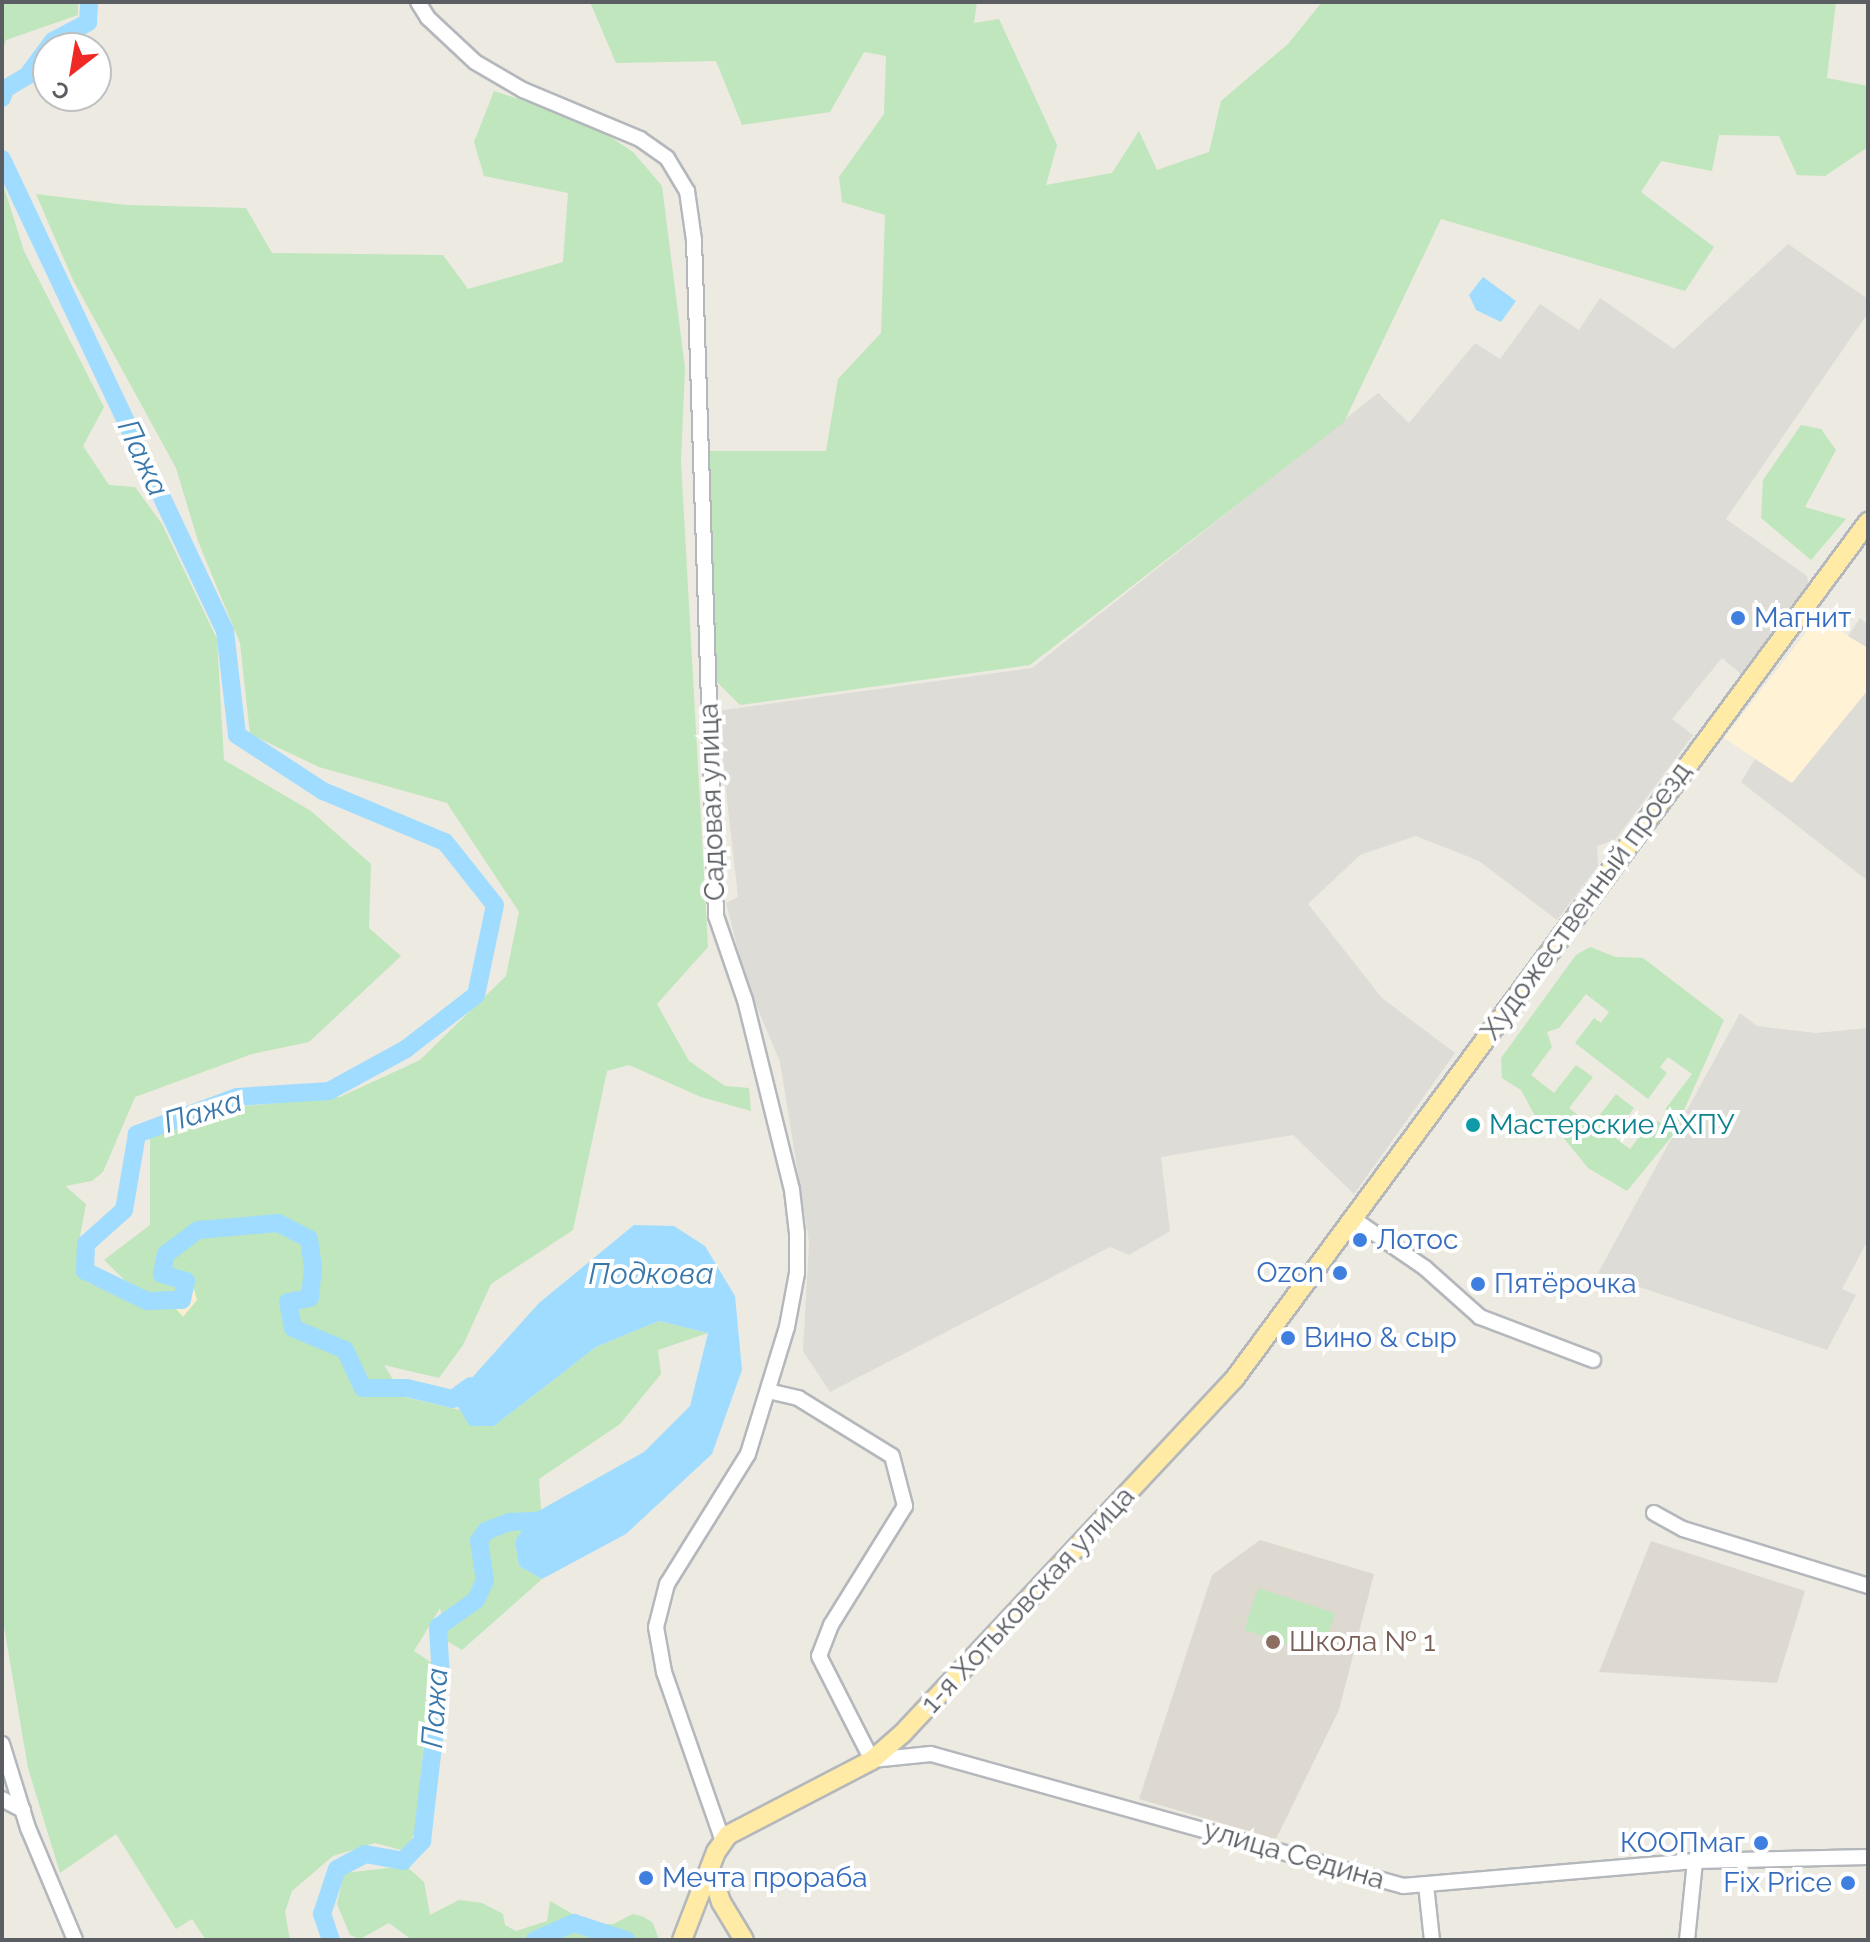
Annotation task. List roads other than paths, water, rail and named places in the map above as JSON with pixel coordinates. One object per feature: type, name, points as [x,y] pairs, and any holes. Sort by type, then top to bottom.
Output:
[{"type":"main road","name":"Художественный проезд","points":[[1309,1282],[1711,728],[1868,522]]},
{"type":"main road","name":"1-я Хотьковская улица","points":[[683,1936],[723,1841],[754,1818],[872,1760],[934,1700],[1235,1378],[1309,1282]]},
{"type":"main road","points":[[710,1868],[726,1911],[744,1940]]},
{"type":"main road","points":[[683,1936],[709,1910],[726,1911]]},
{"type":"street","name":"Садовая улица","points":[[418,2],[475,62],[523,90],[640,139],[667,158],[687,191],[694,240],[716,916],[745,1000],[792,1190],[797,1233],[790,1314],[748,1454],[667,1584],[656,1627],[664,1672],[723,1841]]},
{"type":"street","points":[[1355,1220],[1425,1268],[1480,1317],[1593,1360]]},
{"type":"street","points":[[768,1391],[798,1398],[892,1456],[905,1506],[831,1625],[819,1656],[872,1760]]},
{"type":"street","points":[[1654,1513],[1683,1529],[1868,1586]]},
{"type":"street","points":[[2,1744],[23,1810],[75,1940]]},
{"type":"street","name":"улица Седина","points":[[872,1760],[931,1754],[1350,1875],[1403,1886],[1695,1861],[1868,1857]]},
{"type":"street","points":[[2,1799],[23,1810]]},
{"type":"street","points":[[1687,1940],[1695,1861]]},
{"type":"street","points":[[1426,1885],[1432,1940]]},
{"type":"water","points":[[1483,277],[1516,301],[1501,322],[1476,310],[1469,295]]},
{"type":"water","name":"Подкова","points":[[634,1225],[674,1226],[705,1246],[735,1296],[742,1370],[712,1454],[626,1534],[542,1579],[519,1566],[515,1541],[533,1514],[644,1452],[690,1406],[708,1333],[659,1321],[596,1347],[494,1426],[470,1426],[453,1399],[539,1303]]},
{"type":"waterway","name":"Пажа","points":[[2,98],[5,89],[27,76],[53,41],[88,22],[89,2]]},
{"type":"waterway","name":"Пажа","points":[[2,159],[225,631],[237,735],[323,791],[445,842],[495,905],[476,995],[406,1049],[329,1091],[237,1097],[137,1134],[124,1210],[86,1244],[85,1271],[147,1301],[182,1300],[186,1281],[162,1274],[166,1254],[198,1230],[278,1223],[309,1239],[313,1268],[310,1298],[288,1302],[293,1328],[345,1350],[363,1388],[407,1388],[453,1399],[471,1386]]},
{"type":"waterway","name":"Пажа","points":[[331,1940],[322,1914],[337,1869],[365,1854],[403,1861],[422,1841],[441,1678],[438,1627],[476,1600],[485,1581],[479,1541],[486,1531],[510,1522],[553,1520]]},
{"type":"waterway","name":"Пажа","points":[[535,1940],[574,1923],[626,1940]]},
{"type":"place","name":"Магнит","points":[[1738,618]]},
{"type":"place","name":"Мастерские АХПУ","points":[[1473,1125]]},
{"type":"place","name":"Лотос","points":[[1360,1240]]},
{"type":"place","name":"Ozon","points":[[1340,1273]]},
{"type":"place","name":"Пятёрочка","points":[[1478,1284]]},
{"type":"place","name":"Вино & сыр","points":[[1288,1338]]},
{"type":"place","name":"Школа № 1","points":[[1273,1642]]},
{"type":"place","name":"КООПмаг","points":[[1761,1843]]},
{"type":"place","name":"Мечта прораба","points":[[646,1878]]},
{"type":"place","name":"Fix Price","points":[[1848,1883]]}]
